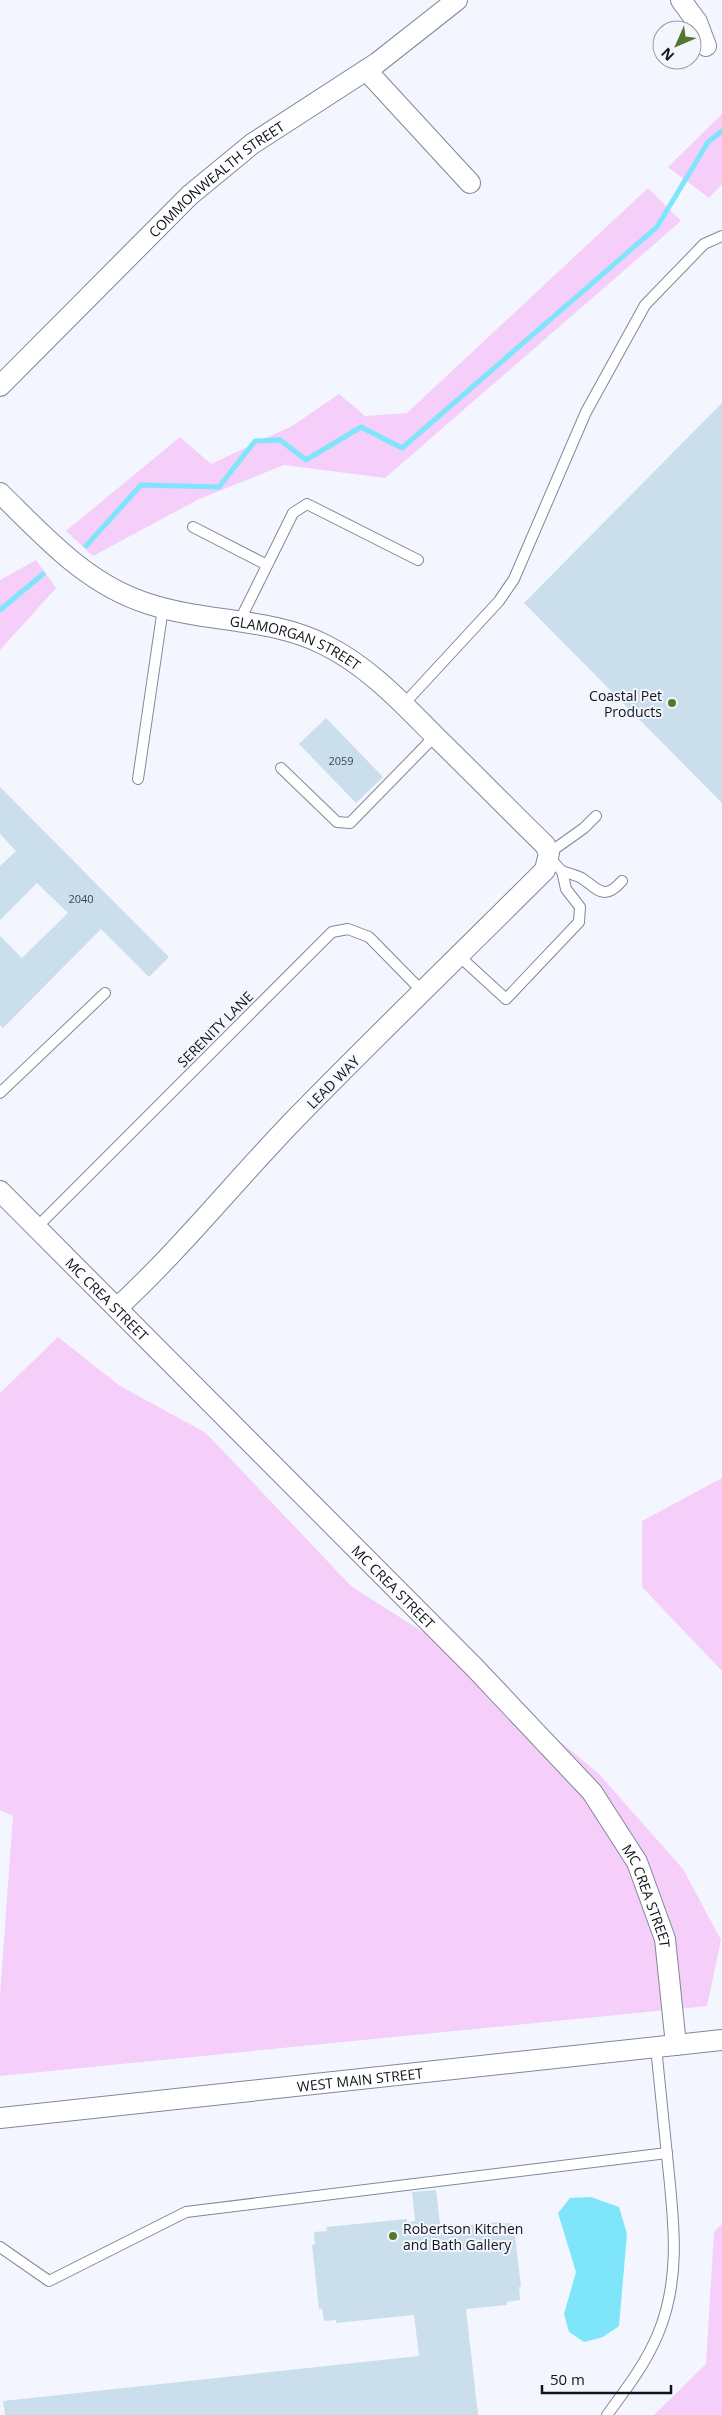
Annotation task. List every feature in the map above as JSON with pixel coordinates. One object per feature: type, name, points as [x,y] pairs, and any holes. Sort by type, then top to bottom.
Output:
[{"type":"street","name":"COMMONWEALTH STREET","points":[[0,386],[208,179],[252,144],[366,70],[457,0]]},
{"type":"street","points":[[681,0],[697,22],[706,46]]},
{"type":"street","points":[[366,70],[470,183]]},
{"type":"street","name":"GLAMORGAN STREET","points":[[3,501],[96,580],[123,595],[163,608],[282,628],[325,644],[362,667],[404,705],[545,845],[554,860]]},
{"type":"street","name":"LEAD WAY","points":[[117,1308],[186,1241],[253,1163],[297,1117],[554,860]]},
{"type":"street","name":"MC CREA STREET","points":[[0,1191],[475,1668],[592,1792],[636,1862],[666,1939],[666,2046]]},
{"type":"street","name":"WEST MAIN STREET","points":[[0,2118],[722,2040]]},
{"type":"lane","points":[[404,705],[499,601],[514,579],[586,412],[645,305],[704,244],[722,236]]},
{"type":"lane","points":[[240,620],[293,513],[307,504],[418,560]]},
{"type":"lane","points":[[193,527],[267,565]]},
{"type":"lane","points":[[138,779],[163,608]]},
{"type":"lane","points":[[281,768],[337,822],[350,823],[435,736]]},
{"type":"lane","points":[[554,860],[596,816]]},
{"type":"lane","points":[[554,860],[600,891],[613,889],[622,881]]},
{"type":"lane","points":[[459,956],[506,999],[580,922],[580,907],[566,889],[554,860]]},
{"type":"lane","name":"SERENITY LANE","points":[[36,1228],[332,932],[348,929],[369,937],[423,992]]},
{"type":"lane","points":[[2,1088],[105,993]]},
{"type":"lane","points":[[607,2415],[650,2352],[671,2291],[675,2247],[667,2153],[666,2046]]},
{"type":"lane","points":[[0,2247],[49,2281],[186,2212],[667,2153]]},
{"type":"shaded area","points":[[722,114],[722,184],[709,198],[668,167]]},
{"type":"shaded area","points":[[648,188],[681,221],[385,478],[284,465],[199,499],[93,556],[66,531],[180,437],[211,464],[292,426],[339,394],[365,416],[407,413]]},
{"type":"shaded area","points":[[36,560],[56,588],[0,650],[0,580]]},
{"type":"shaded area","points":[[58,1337],[120,1386],[206,1433],[351,1586],[448,1648],[599,1774],[683,1869],[721,1940],[707,2006],[0,2076],[0,1995],[13,1816],[0,1810],[0,1393]]},
{"type":"shaded area","points":[[722,1478],[722,1671],[642,1587],[642,1521]]},
{"type":"shaded area","points":[[722,2224],[722,2415],[654,2415],[706,2364],[714,2232]]},
{"type":"water","points":[[591,2197],[619,2207],[627,2234],[619,2326],[603,2337],[584,2342],[569,2332],[564,2314],[576,2272],[558,2213],[570,2198]]},
{"type":"building","name":"Coastal Pet Products","points":[[722,403],[722,803],[524,603]]},
{"type":"building","points":[[326,718],[383,777],[356,803],[299,744]]},
{"type":"building","points":[[0,787],[169,957],[149,977],[101,929],[3,1028],[0,1025],[0,936],[22,958],[68,913],[37,883],[0,920],[0,866],[16,851],[0,834]]},
{"type":"building","points":[[436,2190],[441,2232],[451,2231],[451,2227],[498,2222],[498,2224],[511,2223],[513,2236],[515,2235],[521,2287],[519,2287],[520,2300],[507,2302],[507,2305],[466,2309],[478,2415],[5,2415],[3,2401],[419,2356],[414,2315],[336,2323],[336,2320],[324,2321],[322,2309],[319,2309],[312,2245],[315,2244],[314,2232],[327,2231],[326,2227],[407,2219],[407,2222],[415,2221],[412,2192]]},
{"type":"waterway","points":[[86,546],[141,485],[219,487],[255,441],[280,440],[306,460],[361,427],[402,448],[657,227],[708,142],[722,131]]},
{"type":"waterway","points":[[0,610],[43,574]]},
{"type":"place","name":"Coastal Pet Products","points":[[672,703]]},
{"type":"place","name":"Robertson Kitchen and Bath Gallery","points":[[393,2236]]}]
